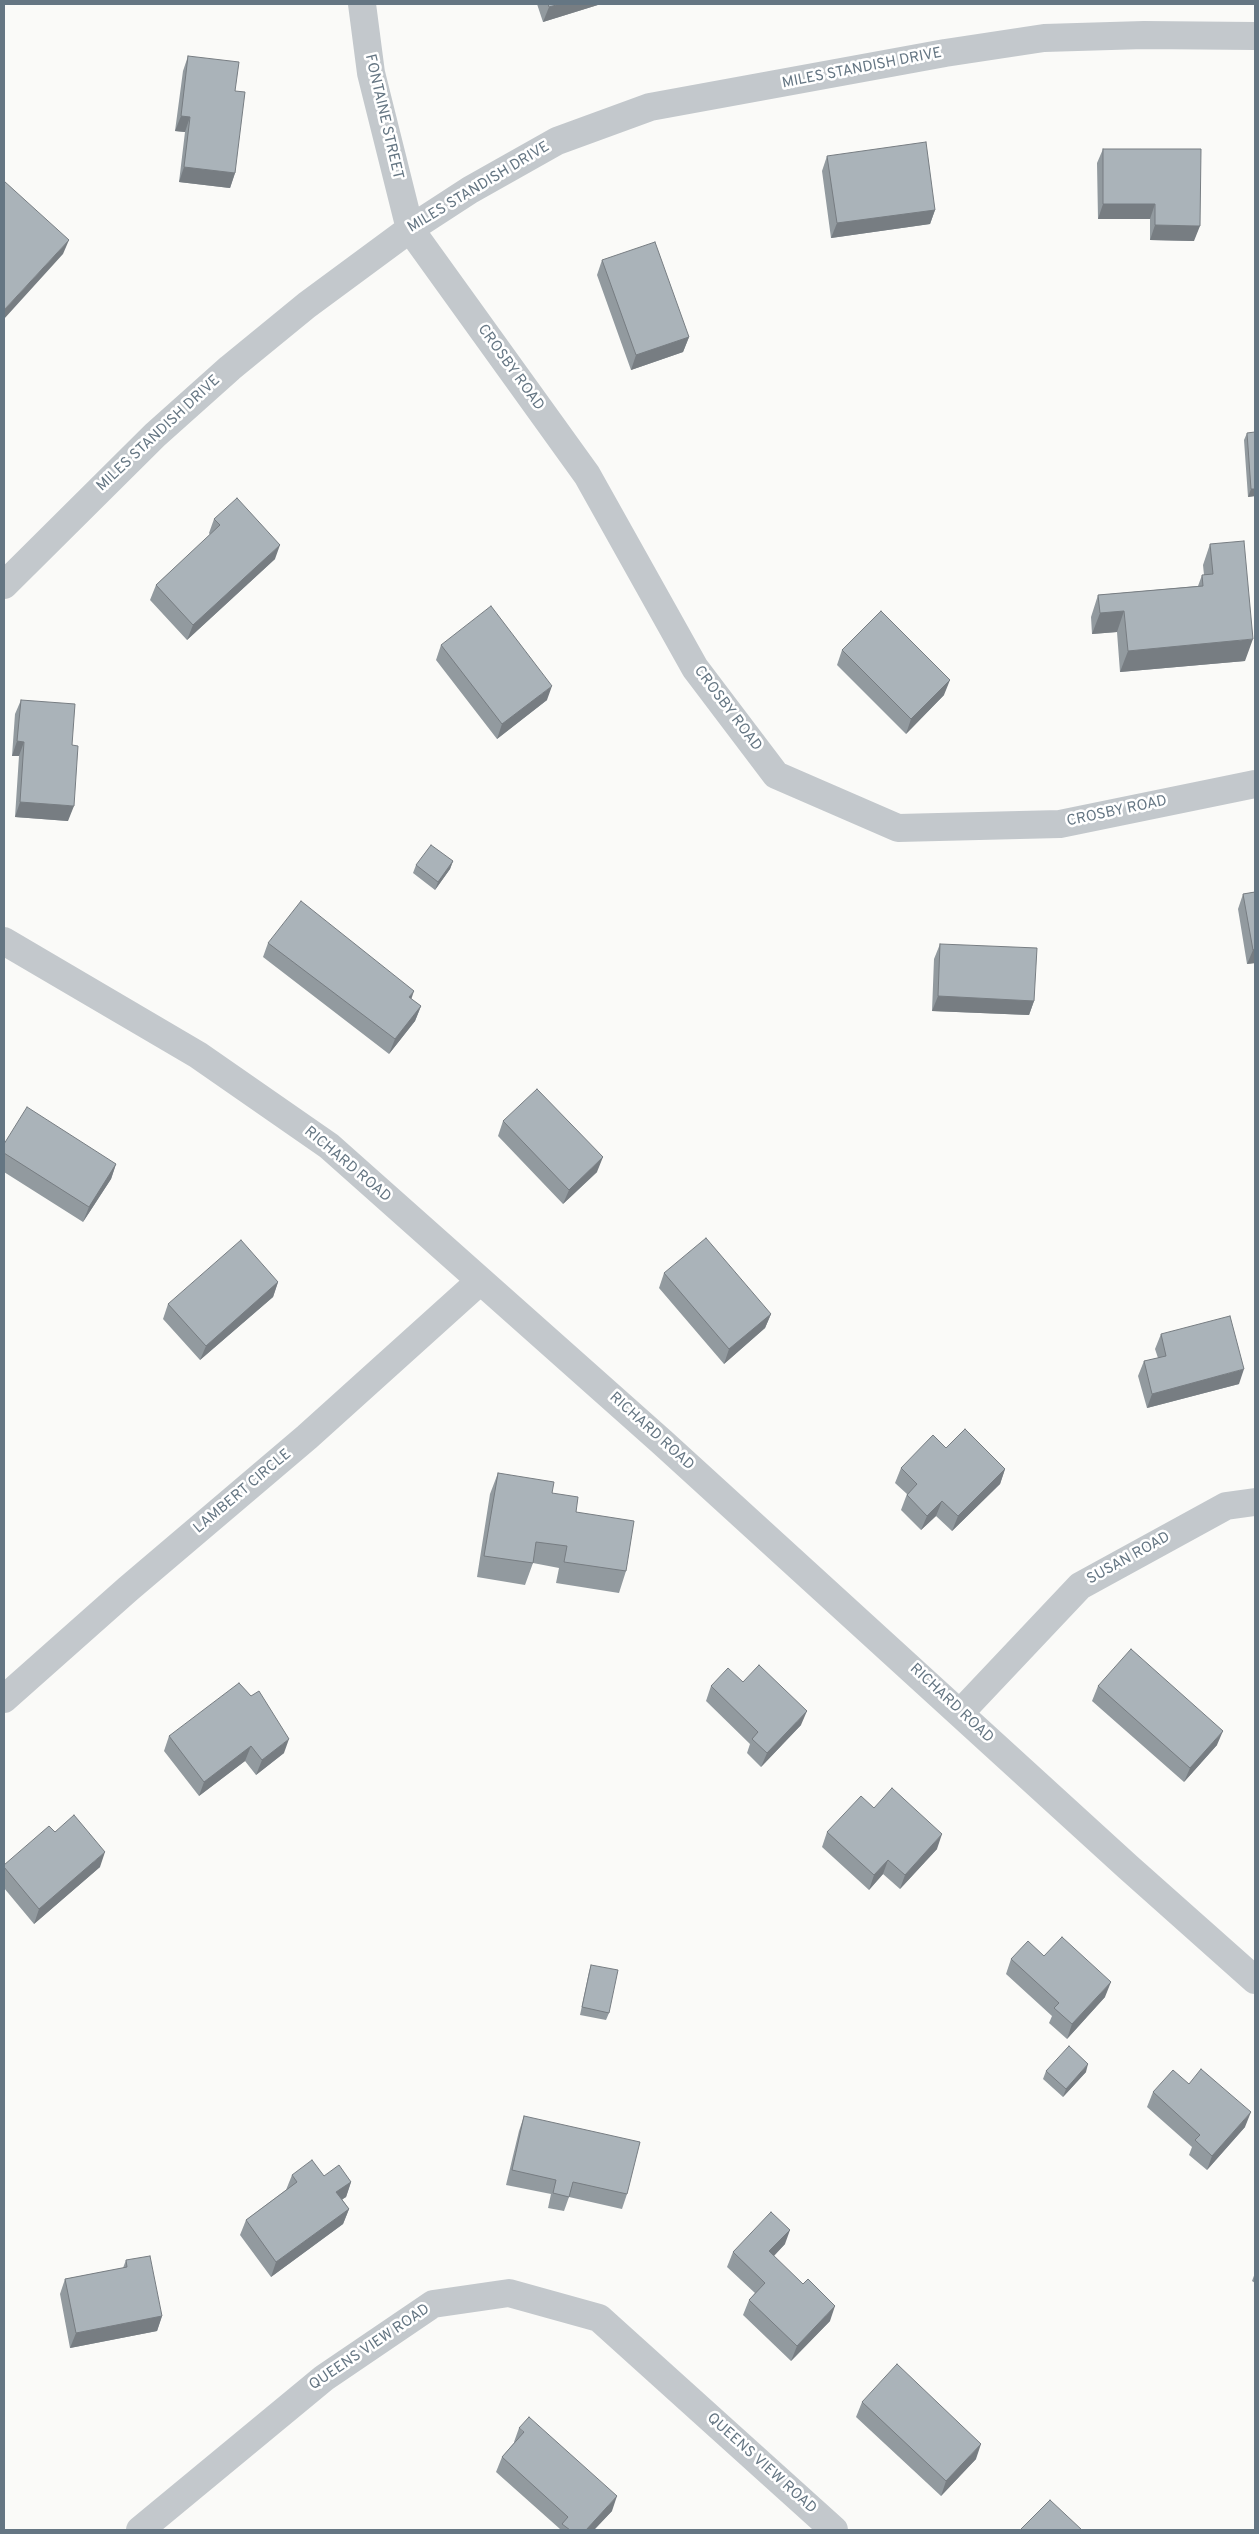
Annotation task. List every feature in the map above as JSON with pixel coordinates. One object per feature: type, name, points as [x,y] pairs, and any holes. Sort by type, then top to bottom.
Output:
[{"type":"street","name":"FONTAINE STREET","points":[[362,4],[371,73],[410,229]]},
{"type":"street","name":"MILES STANDISH DRIVE","points":[[4,585],[105,483],[230,368],[306,305],[410,229],[470,190],[557,141],[650,108],[945,53],[1044,38],[1144,35],[1255,36]]},
{"type":"street","name":"CROSBY ROAD","points":[[410,229],[587,476],[695,668],[776,775],[898,828],[1060,824],[1255,784]]},
{"type":"street","name":"RICHARD ROAD","points":[[4,941],[198,1055],[329,1146],[479,1282],[662,1442],[1255,1980]]},
{"type":"street","name":"LAMBERT CIRCLE","points":[[4,1699],[307,1437],[479,1282]]},
{"type":"street","name":"SUSAN ROAD","points":[[960,1712],[1080,1586],[1226,1506],[1255,1502]]},
{"type":"street","name":"QUEENS VIEW ROAD","points":[[140,2530],[324,2378],[433,2304],[509,2293],[599,2318],[834,2530]]},
{"type":"building","points":[[548,4],[560,4],[549,7]]},
{"type":"building","points":[[188,56],[239,62],[235,91],[245,92],[235,173],[184,167],[190,117],[181,116]]},
{"type":"building","points":[[926,142],[935,210],[837,223],[827,156]]},
{"type":"building","points":[[1103,149],[1201,149],[1200,226],[1155,225],[1155,204],[1103,204]]},
{"type":"building","points":[[4,181],[69,240],[4,310]]},
{"type":"building","points":[[655,242],[689,337],[636,355],[602,260]]},
{"type":"building","points":[[1255,432],[1255,489],[1251,489],[1247,433]]},
{"type":"building","points":[[237,498],[280,545],[193,625],[156,585],[220,525],[214,519]]},
{"type":"building","points":[[1244,541],[1253,639],[1128,651],[1124,611],[1100,613],[1098,595],[1203,586],[1202,575],[1213,574],[1210,544]]},
{"type":"building","points":[[491,606],[552,686],[502,724],[441,645]]},
{"type":"building","points":[[881,611],[950,680],[911,719],[842,650]]},
{"type":"building","points":[[21,700],[75,704],[72,745],[78,746],[74,806],[20,802],[24,742],[17,741]]},
{"type":"building","points":[[431,845],[453,861],[438,882],[416,865]]},
{"type":"building","points":[[1255,892],[1255,949],[1253,950],[1243,894]]},
{"type":"building","points":[[301,901],[414,991],[409,997],[421,1006],[395,1039],[268,943]]},
{"type":"building","points":[[940,944],[1037,948],[1034,1001],[938,996]]},
{"type":"building","points":[[537,1089],[603,1157],[569,1190],[503,1121]]},
{"type":"building","points":[[27,1107],[116,1164],[89,1207],[4,1153],[4,1144]]},
{"type":"building","points":[[706,1238],[771,1314],[729,1349],[664,1273]]},
{"type":"building","points":[[241,1240],[278,1282],[206,1346],[168,1304]]},
{"type":"building","points":[[1230,1316],[1244,1369],[1152,1394],[1144,1361],[1166,1356],[1161,1334]]},
{"type":"building","points":[[965,1429],[1005,1469],[958,1516],[942,1501],[927,1516],[907,1495],[917,1484],[901,1468],[933,1435],[946,1448]]},
{"type":"building","points":[[498,1473],[554,1482],[552,1493],[578,1497],[576,1512],[634,1521],[626,1571],[564,1562],[567,1546],[536,1542],[533,1563],[484,1556]]},
{"type":"building","points":[[1131,1649],[1223,1731],[1190,1768],[1098,1686]]},
{"type":"building","points":[[759,1665],[807,1711],[767,1753],[752,1739],[758,1732],[711,1686],[728,1668],[743,1682]]},
{"type":"building","points":[[239,1683],[251,1696],[259,1691],[289,1739],[262,1760],[251,1746],[204,1782],[169,1736]]},
{"type":"building","points":[[892,1788],[942,1834],[905,1875],[888,1860],[874,1875],[827,1832],[861,1796],[874,1808]]},
{"type":"building","points":[[74,1815],[105,1852],[39,1909],[4,1865],[49,1826],[55,1832]]},
{"type":"building","points":[[1062,1937],[1111,1982],[1072,2024],[1054,2008],[1059,2003],[1011,1959],[1028,1941],[1044,1956]]},
{"type":"building","points":[[591,1965],[618,1970],[609,2013],[582,2007]]},
{"type":"building","points":[[1069,2046],[1088,2064],[1066,2089],[1046,2071]]},
{"type":"building","points":[[1201,2069],[1251,2112],[1212,2156],[1195,2140],[1200,2135],[1153,2092],[1173,2070],[1189,2084]]},
{"type":"building","points":[[524,2116],[640,2142],[627,2194],[573,2182],[569,2197],[553,2193],[556,2180],[512,2170]]},
{"type":"building","points":[[312,2160],[324,2176],[339,2165],[351,2182],[336,2192],[349,2209],[276,2262],[246,2220],[297,2182],[292,2175]]},
{"type":"building","points":[[771,2212],[790,2230],[769,2251],[803,2284],[808,2279],[835,2306],[797,2346],[749,2300],[765,2283],[733,2252]]},
{"type":"building","points":[[150,2256],[162,2316],[76,2333],[65,2279],[127,2267],[126,2260]]},
{"type":"building","points":[[897,2364],[981,2444],[946,2481],[862,2402]]},
{"type":"building","points":[[529,2417],[617,2496],[586,2530],[570,2530],[562,2524],[568,2517],[502,2457],[524,2432],[519,2428]]},
{"type":"building","points":[[1050,2500],[1082,2530],[1020,2530]]}]
